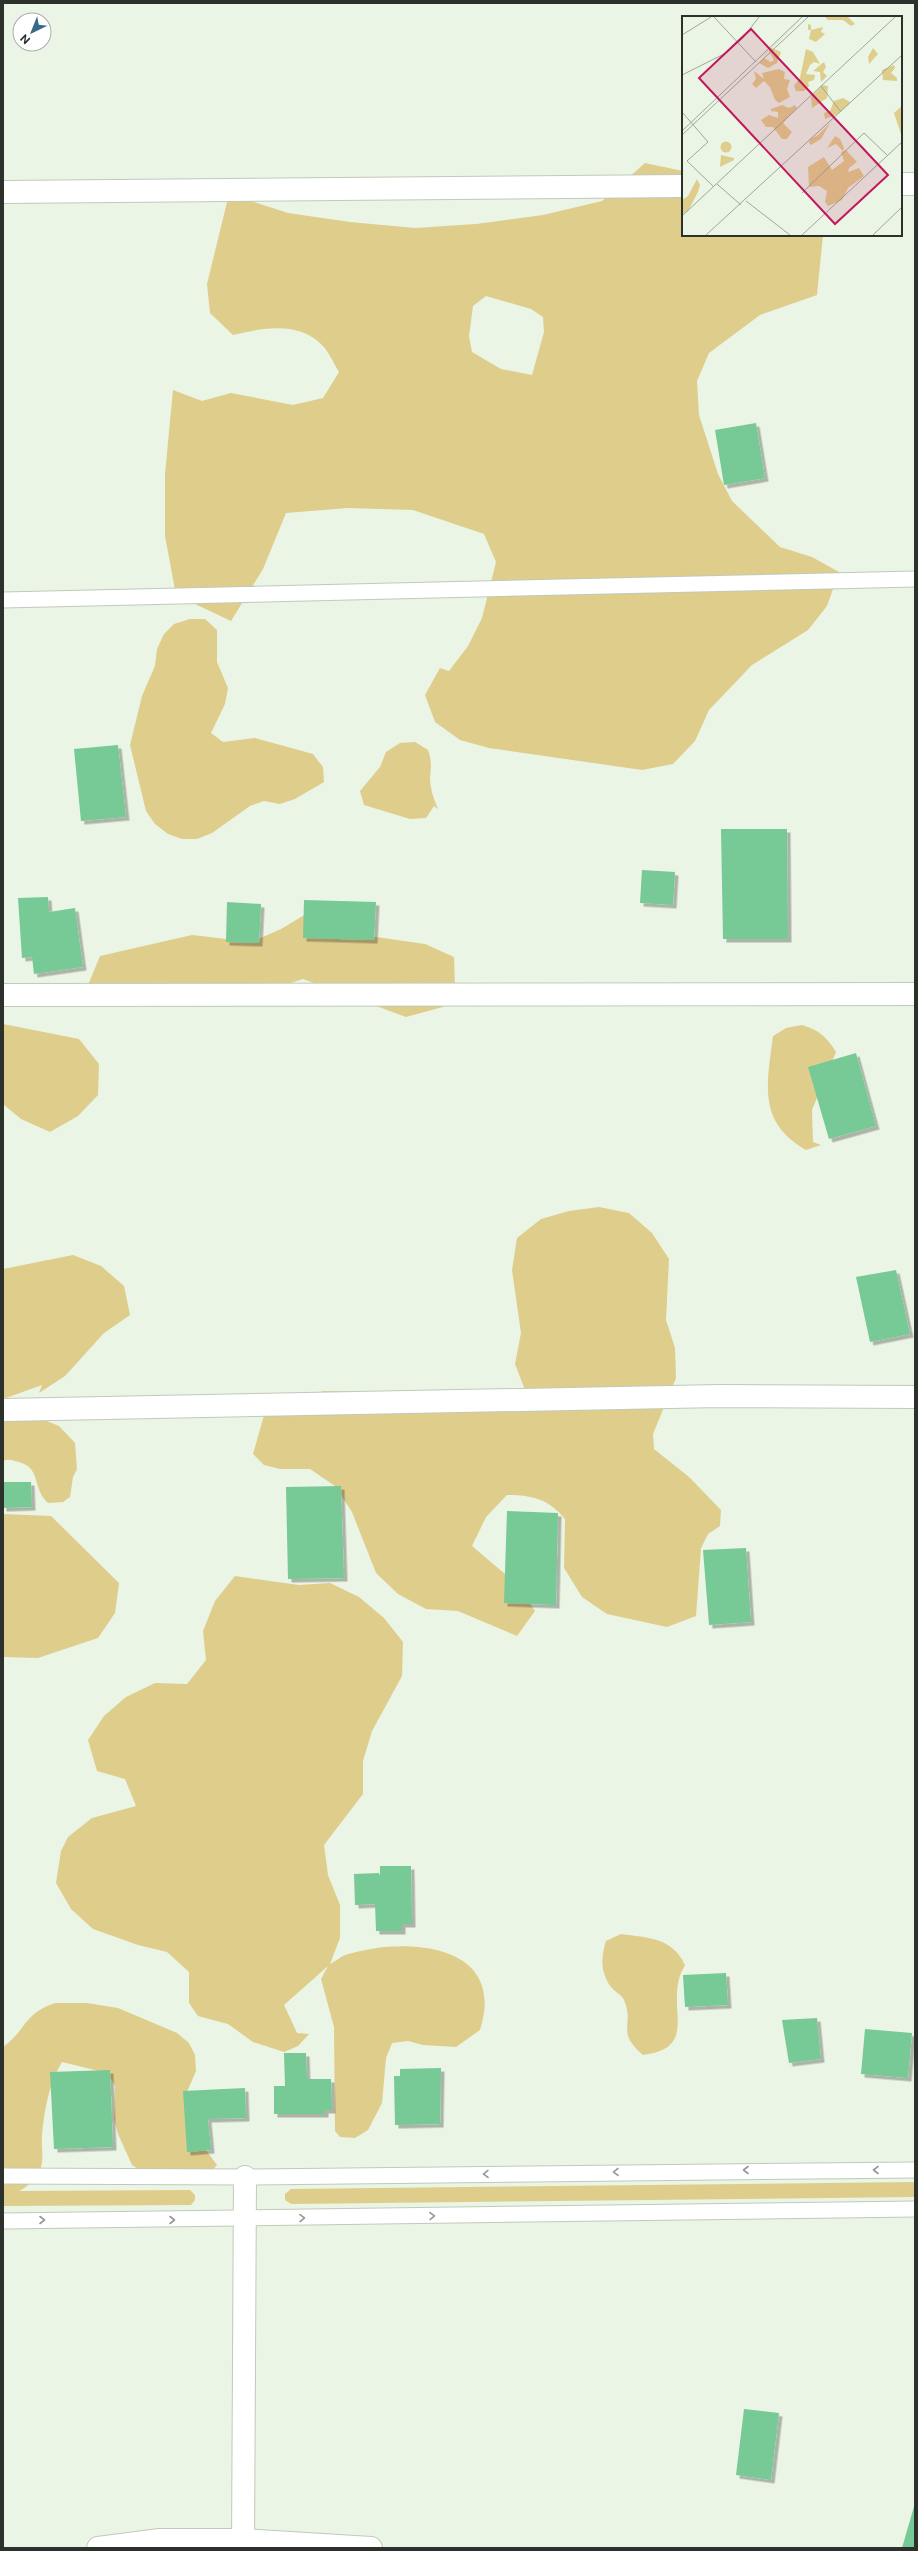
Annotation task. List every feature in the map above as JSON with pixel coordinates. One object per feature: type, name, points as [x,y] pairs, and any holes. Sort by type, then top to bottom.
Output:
[{"type":"street","points":[[902,184],[915,184]]},
{"type":"street","points":[[3,192],[682,186]]},
{"type":"street","points":[[3,995],[915,994]]},
{"type":"street","points":[[3,1410],[712,1396],[915,1396]]},
{"type":"street","points":[[243,2544],[245,2177]]},
{"type":"street","points":[[98,2548],[160,2540],[371,2548]]},
{"type":"lane","points":[[3,600],[915,580]]},
{"type":"lane","points":[[3,2176],[245,2177],[915,2170]]},
{"type":"lane","points":[[3,2221],[915,2209]]},
{"type":"shaded area","points":[[645,163],[682,171],[682,236],[823,236],[817,295],[760,315],[709,353],[697,381],[699,415],[718,474],[732,501],[780,547],[812,557],[839,572],[827,606],[808,630],[752,665],[709,710],[695,741],[673,764],[642,770],[489,748],[460,740],[435,722],[425,695],[440,668],[449,671],[468,646],[482,618],[496,562],[484,534],[413,510],[348,508],[286,513],[263,569],[231,621],[176,595],[165,536],[165,474],[173,390],[202,401],[231,393],[293,405],[323,398],[339,372],[325,348],[313,337],[291,329],[280,328],[256,330],[233,335],[210,313],[207,284],[229,194],[288,213],[350,222],[415,228],[476,224],[543,215],[602,201]],"holes":[[[486,296],[531,309],[543,317],[544,332],[532,375],[501,369],[472,352],[469,336],[473,306]]]},
{"type":"shaded area","points":[[190,619],[205,619],[217,630],[217,662],[228,688],[225,704],[211,733],[223,742],[255,738],[313,754],[323,767],[324,782],[295,799],[280,804],[264,801],[250,806],[212,833],[197,839],[182,839],[168,834],[155,824],[146,811],[130,745],[142,696],[155,666],[157,649],[164,634],[174,624]]},
{"type":"shaded area","points":[[415,742],[428,750],[431,761],[431,786],[438,809],[434,806],[426,818],[410,819],[364,805],[360,791],[380,767],[386,752],[400,743]]},
{"type":"shaded area","points":[[306,914],[362,935],[425,944],[454,957],[455,989],[450,1005],[406,1017],[303,979],[244,998],[88,985],[100,956],[192,935],[252,942],[281,929]]},
{"type":"shaded area","points":[[3,1024],[79,1039],[99,1064],[98,1095],[78,1116],[50,1132],[21,1119],[3,1104]]},
{"type":"shaded area","points":[[802,1025],[813,1029],[822,1035],[836,1052],[812,1110],[813,1142],[821,1145],[806,1150],[790,1139],[779,1127],[772,1114],[768,1086],[773,1036],[786,1028]]},
{"type":"shaded area","points":[[599,1207],[629,1213],[652,1233],[669,1259],[666,1320],[675,1348],[676,1378],[653,1434],[654,1449],[689,1477],[721,1510],[720,1526],[708,1534],[701,1548],[696,1616],[667,1627],[607,1614],[582,1597],[564,1568],[565,1519],[559,1512],[546,1503],[532,1497],[516,1495],[507,1495],[486,1517],[472,1546],[519,1586],[535,1611],[517,1636],[458,1611],[426,1609],[398,1594],[376,1573],[352,1512],[335,1486],[310,1469],[280,1469],[264,1465],[253,1454],[265,1412],[323,1391],[527,1395],[515,1364],[521,1333],[512,1270],[517,1238],[541,1219],[569,1211]]},
{"type":"shaded area","points":[[73,1255],[101,1266],[124,1286],[130,1315],[104,1333],[65,1376],[39,1393],[42,1385],[3,1399],[3,1269]]},
{"type":"shaded area","points":[[22,1411],[59,1426],[75,1443],[77,1469],[73,1477],[70,1497],[63,1502],[48,1503],[43,1497],[36,1478],[30,1468],[15,1461],[3,1461],[3,1415]]},
{"type":"shaded area","points":[[3,1514],[51,1516],[119,1583],[115,1613],[98,1638],[38,1658],[3,1657]]},
{"type":"shaded area","points":[[235,1576],[299,1585],[330,1583],[359,1597],[384,1618],[403,1642],[402,1676],[372,1731],[363,1761],[363,1794],[324,1845],[328,1875],[340,1905],[340,1938],[330,1964],[345,1955],[369,1949],[395,1946],[421,1947],[445,1952],[465,1963],[479,1978],[485,2001],[480,2030],[456,2047],[423,2045],[408,2041],[392,2043],[386,2058],[382,2103],[368,2130],[355,2138],[340,2137],[335,2131],[334,2027],[321,1979],[328,1966],[284,2005],[297,2033],[309,2034],[298,2046],[284,2052],[253,2042],[228,2024],[198,2016],[189,2003],[189,1972],[167,1952],[138,1945],[93,1929],[71,1909],[56,1883],[61,1851],[68,1837],[92,1818],[136,1806],[125,1779],[97,1771],[88,1740],[104,1716],[126,1697],[155,1683],[187,1684],[206,1660],[203,1631],[215,1601]]},
{"type":"shaded area","points":[[621,1934],[658,1940],[673,1949],[680,1956],[685,1965],[679,1977],[677,1992],[678,2028],[670,2045],[659,2051],[643,2055],[630,2040],[627,2028],[627,2009],[624,2000],[611,1987],[603,1970],[602,1959],[606,1941]]},
{"type":"shaded area","points":[[56,2003],[87,2003],[118,2008],[177,2033],[189,2043],[195,2055],[196,2071],[184,2099],[190,2129],[217,2165],[207,2176],[144,2173],[132,2165],[118,2134],[114,2119],[115,2086],[107,2073],[62,2062],[50,2088],[44,2117],[41,2167],[32,2181],[19,2191],[190,2190],[195,2195],[195,2200],[191,2205],[3,2206],[3,2047],[11,2041],[37,2011]]},
{"type":"shaded area","points":[[915,2182],[915,2197],[291,2204],[285,2200],[285,2194],[291,2189]]},
{"type":"building","points":[[756,423],[765,478],[724,485],[715,430]]},
{"type":"building","points":[[118,745],[126,817],[81,821],[74,749]]},
{"type":"building","points":[[721,829],[787,829],[788,939],[723,939]]},
{"type":"building","points":[[642,870],[675,872],[673,905],[640,903]]},
{"type":"building","points":[[48,897],[49,912],[75,908],[83,967],[34,974],[32,957],[22,958],[18,898]]},
{"type":"building","points":[[304,900],[376,902],[374,940],[303,938]]},
{"type":"building","points":[[227,902],[261,904],[259,943],[226,942]]},
{"type":"building","points":[[856,1053],[876,1126],[829,1139],[808,1067]]},
{"type":"building","points":[[896,1270],[910,1334],[870,1342],[856,1277]]},
{"type":"building","points":[[3,1482],[31,1482],[32,1507],[3,1508]]},
{"type":"building","points":[[341,1486],[344,1578],[288,1579],[286,1487]]},
{"type":"building","points":[[507,1511],[558,1513],[556,1605],[504,1603]]},
{"type":"building","points":[[746,1548],[751,1622],[709,1625],[703,1550]]},
{"type":"building","points":[[380,1866],[411,1866],[412,1924],[402,1924],[402,1931],[376,1931],[375,1904],[355,1905],[354,1874],[379,1873],[380,1876]]},
{"type":"building","points":[[726,1973],[728,2005],[685,2007],[683,1975]]},
{"type":"building","points":[[817,2018],[821,2059],[789,2063],[782,2020]]},
{"type":"building","points":[[865,2029],[912,2033],[908,2078],[861,2074]]},
{"type":"building","points":[[284,2053],[306,2053],[307,2079],[331,2079],[332,2110],[325,2110],[325,2114],[274,2114],[274,2086],[285,2086]]},
{"type":"building","points":[[441,2068],[440,2124],[395,2125],[394,2076],[400,2076],[400,2069]]},
{"type":"building","points":[[110,2070],[113,2147],[54,2149],[50,2072]]},
{"type":"building","points":[[245,2088],[246,2118],[208,2119],[211,2150],[187,2152],[183,2091]]},
{"type":"building","points":[[744,2409],[779,2413],[771,2480],[736,2475]]},
{"type":"building","points":[[915,2503],[915,2548],[902,2548]]}]
